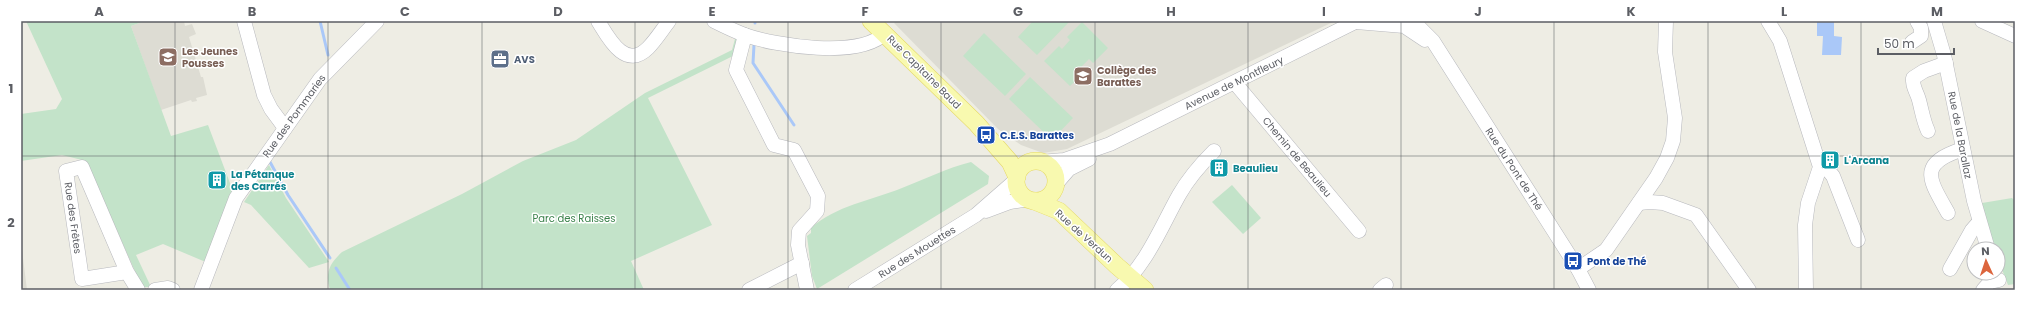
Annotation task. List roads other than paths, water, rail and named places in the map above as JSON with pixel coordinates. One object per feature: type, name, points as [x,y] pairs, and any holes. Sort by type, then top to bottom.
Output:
[{"type":"main road","name":"Rue Capitaine Baud","points":[[871,21],[976,123],[1010,162],[1017,178]]},
{"type":"main road","name":"Rue Capitaine Baud","points":[[976,123],[1016,152],[1037,162]]},
{"type":"main road","points":[[1037,162],[1052,170],[1055,186],[1044,199],[1032,200],[1021,194],[1017,178],[1025,164],[1037,162]]},
{"type":"main road","name":"Rue de Verdun","points":[[1055,186],[1061,200],[1122,263],[1130,276]]},
{"type":"main road","name":"Rue de Verdun","points":[[1032,200],[1059,211],[1117,266],[1145,290]]},
{"type":"street","points":[[244,21],[264,95],[271,109],[285,128]]},
{"type":"street","name":"Rue des Pommaries","points":[[201,290],[236,198],[320,79],[377,21]]},
{"type":"street","points":[[598,21],[617,49],[631,55],[640,54],[647,50],[669,21]]},
{"type":"street","points":[[714,21],[742,34],[801,46],[824,47],[865,44],[876,40],[885,33]]},
{"type":"street","name":"Rue du Pont de Thé","points":[[1357,21],[1407,23],[1438,50],[1578,269],[1589,290]]},
{"type":"street","name":"Avenue de Montfleury","points":[[1037,162],[1064,160],[1091,149],[1110,144],[1357,21]]},
{"type":"street","points":[[1578,269],[1606,250],[1668,158],[1673,141],[1675,118],[1665,52],[1666,21]]},
{"type":"street","points":[[1768,21],[1780,41],[1820,167],[1808,203],[1805,225],[1806,290]]},
{"type":"street","points":[[1912,42],[1921,36],[1921,28],[1917,21]]},
{"type":"street","name":"Rue de la Barallaz","points":[[1934,21],[1946,63],[1979,222],[1985,241]]},
{"type":"street","points":[[1982,21],[1985,24],[2015,36]]},
{"type":"street","points":[[742,34],[736,70],[774,144],[794,150],[818,196],[817,211],[799,231],[798,245],[807,290]]},
{"type":"street","points":[[1928,131],[1922,117],[1919,100],[1913,84],[1913,78],[1924,71],[1946,63]]},
{"type":"street","name":"Chemin de Beaulieu","points":[[1235,83],[1359,231]]},
{"type":"street","name":"Avenue de Montfleury","points":[[1055,186],[1069,169],[1094,157],[1110,144]]},
{"type":"street","points":[[1948,213],[1933,186],[1930,176],[1934,165],[1945,155],[1963,149]]},
{"type":"street","points":[[1117,290],[1130,276],[1156,239],[1180,194],[1204,160],[1214,151]]},
{"type":"street","name":"Rue des Frêtes","points":[[127,272],[82,279],[66,171],[82,167],[127,272],[138,290]]},
{"type":"street","points":[[1820,167],[1827,169],[1832,176],[1858,240]]},
{"type":"street","name":"Rue des Mouettes","points":[[976,215],[1017,178]]},
{"type":"street","name":"Rue des Mouettes","points":[[857,290],[976,215],[1000,205],[1032,200]]},
{"type":"street","points":[[1639,203],[1663,203],[1696,215],[1748,290]]},
{"type":"street","points":[[1950,269],[1972,230],[1979,222]]},
{"type":"street","points":[[749,290],[802,263]]},
{"type":"street","points":[[1983,290],[1990,282],[2000,281]]},
{"type":"street","points":[[155,290],[168,288],[173,290]]},
{"type":"water","points":[[1817,21],[1834,21],[1834,36],[1842,37],[1841,55],[1822,55],[1823,36],[1817,36]]},
{"type":"waterway","points":[[320,21],[328,55]]},
{"type":"waterway","points":[[754,45],[753,63],[794,125]]},
{"type":"waterway","points":[[270,162],[288,195],[330,258]]},
{"type":"waterway","points":[[336,268],[350,290]]},
{"type":"place","name":"Les Jeunes Pousses","points":[[168,57]]},
{"type":"place","name":"AVS","points":[[500,59]]},
{"type":"place","name":"Collège des Barattes","points":[[1083,76]]},
{"type":"place","name":"C.E.S. Barattes","points":[[986,135]]},
{"type":"place","name":"L'Arcana","points":[[1830,160]]},
{"type":"place","name":"Beaulieu","points":[[1219,168]]},
{"type":"place","name":"La Pétanque des Carrés","points":[[217,180]]},
{"type":"place","name":"Pont de Thé","points":[[1573,261]]},
{"type":"park label","name":"Parc des Raisses","points":[[574,218]]}]
